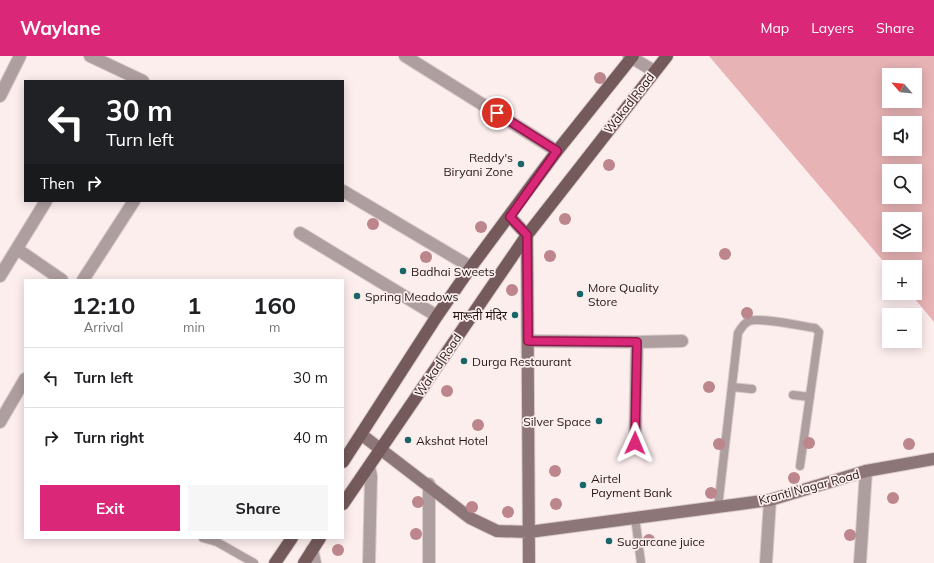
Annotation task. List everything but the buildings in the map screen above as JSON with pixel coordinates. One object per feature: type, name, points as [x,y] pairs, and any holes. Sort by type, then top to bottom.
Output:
[{"type":"main road","points":[[344,461],[362,435],[437,316],[471,267],[510,217],[557,151],[631,56]]},
{"type":"main road","name":"Wakad Road","points":[[344,503],[527,235],[667,56]]},
{"type":"main road","points":[[275,563],[291,539]]},
{"type":"main road","points":[[304,563],[319,539]]},
{"type":"street","points":[[0,96],[20,56]]},
{"type":"street","points":[[90,56],[122,77],[138,80]]},
{"type":"street","points":[[406,56],[557,151]]},
{"type":"street","points":[[631,56],[654,71]]},
{"type":"street","points":[[344,192],[471,267]]},
{"type":"street","points":[[0,276],[45,202]]},
{"type":"street","points":[[84,279],[133,202]]},
{"type":"street","points":[[510,217],[527,235],[529,563]]},
{"type":"street","points":[[300,233],[437,316]]},
{"type":"street","points":[[17,249],[61,279]]},
{"type":"street","points":[[528,341],[682,341]]},
{"type":"street","points":[[635,443],[637,342]]},
{"type":"street","points":[[0,422],[24,381]]},
{"type":"street","name":"Kranti Nagar Road","points":[[362,435],[429,484],[470,518],[497,530],[529,532],[770,500],[866,471],[934,458]]},
{"type":"street","points":[[369,466],[371,476],[369,563]]},
{"type":"street","points":[[860,563],[866,471]]},
{"type":"street","points":[[429,484],[429,563]]},
{"type":"street","points":[[766,563],[770,500]]},
{"type":"street","points":[[312,550],[315,563]]},
{"type":"lane","points":[[718,507],[738,333],[742,326],[750,321],[768,321],[815,328],[819,332],[800,466]]},
{"type":"lane","points":[[732,387],[752,389]]},
{"type":"lane","points":[[793,394],[810,397]]},
{"type":"lane","points":[[635,517],[641,563]]},
{"type":"lane","points":[[206,539],[217,542],[254,563]]},
{"type":"shaded area","points":[[709,56],[934,56],[934,322],[916,300],[922,300],[922,260],[882,260]]},
{"type":"place","name":"Reddy's Biryani Zone","points":[[521,164]]},
{"type":"place","name":"Badhai Sweets","points":[[403,271]]},
{"type":"place","name":"More Quality Store","points":[[580,294]]},
{"type":"place","name":"Spring Meadows","points":[[357,296]]},
{"type":"place","name":"मारूती मंदिर","points":[[515,315]]},
{"type":"place","name":"Durga Restaurant","points":[[464,361]]},
{"type":"place","name":"Silver Space","points":[[599,421]]},
{"type":"place","name":"Akshat Hotel","points":[[408,440]]},
{"type":"place","name":"Airtel Payment Bank","points":[[583,485]]},
{"type":"place","name":"Sugarcane juice","points":[[609,541]]},
{"type":"route","points":[[497,113],[557,151],[510,217],[527,235],[528,341],[637,342],[635,443]]}]
